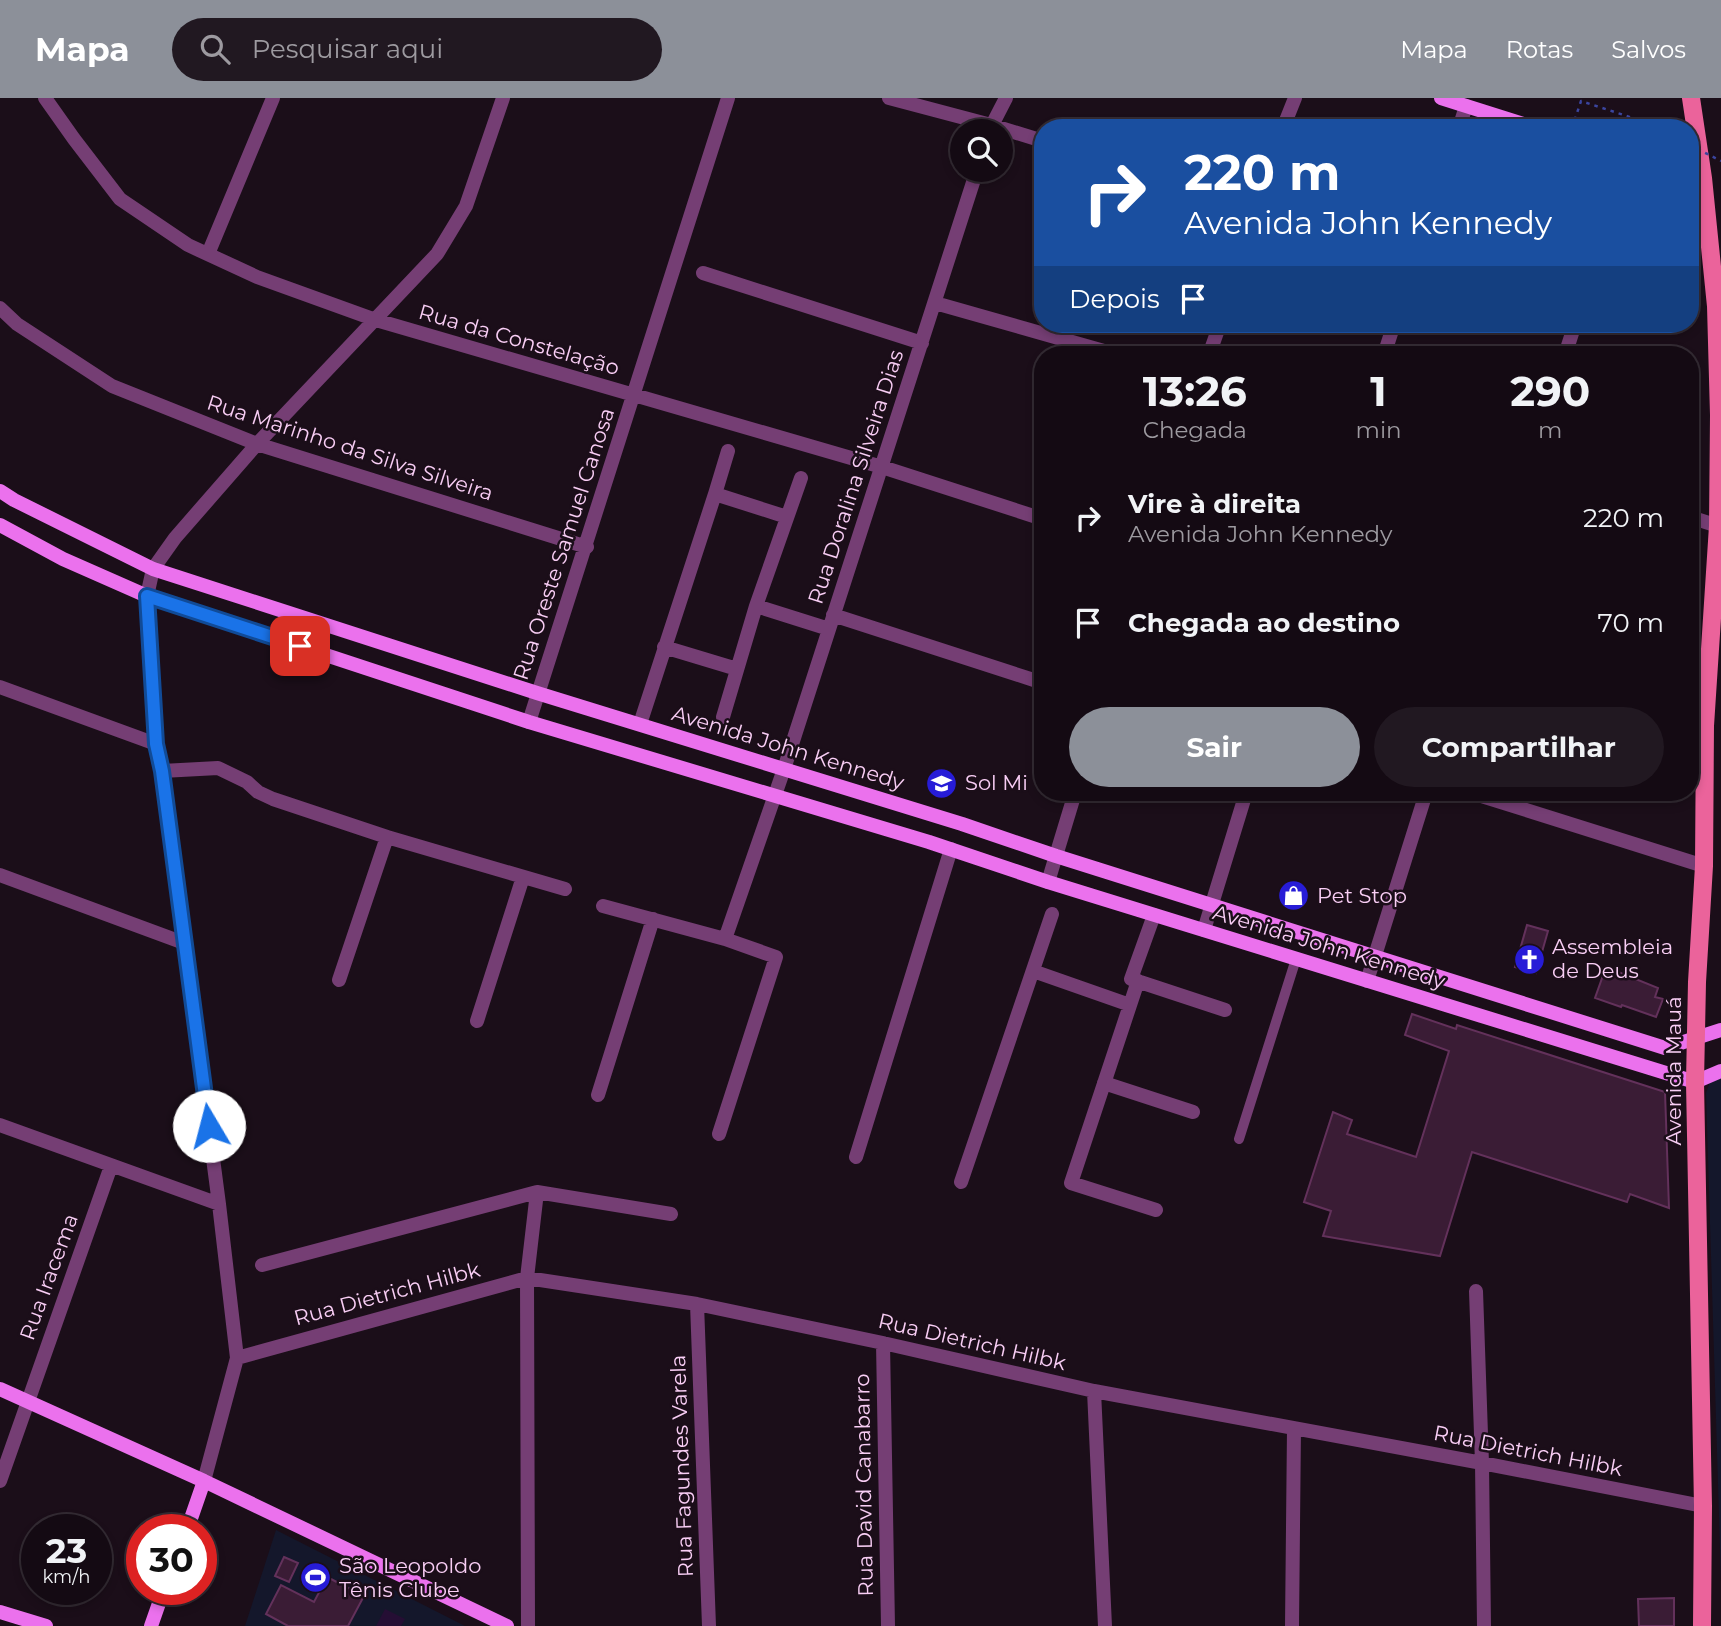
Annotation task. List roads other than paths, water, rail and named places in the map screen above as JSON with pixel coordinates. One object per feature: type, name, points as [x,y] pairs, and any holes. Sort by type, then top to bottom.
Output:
[{"type":"main road","points":[[1441,98],[1507,119]]},
{"type":"main road","name":"Avenida Mauá","points":[[1691,98],[1693,119]]},
{"type":"main road","name":"Avenida Mauá","points":[[1699,190],[1716,306],[1718,415],[1718,526],[1699,713]]},
{"type":"main road","name":"Avenida John Kennedy","points":[[0,491],[153,569],[537,693],[962,824],[1665,1048],[1721,1030]]},
{"type":"main road","name":"Avenida John Kennedy","points":[[0,525],[63,559],[147,596],[529,722],[951,849],[1048,882],[1695,1082]]},
{"type":"main road","name":"Avenida Mauá","points":[[1699,747],[1704,866],[1697,982],[1695,1082],[1703,1506],[1702,1626]]},
{"type":"main road","points":[[1695,1082],[1721,1071]]},
{"type":"main road","points":[[0,1388],[204,1481],[507,1626]]},
{"type":"main road","points":[[193,1514],[204,1481]]},
{"type":"main road","points":[[151,1626],[158,1605]]},
{"type":"main road","points":[[0,1612],[46,1626]]},
{"type":"street","name":"Rua da Constelação","points":[[45,98],[120,199],[188,245],[257,277],[376,320],[882,467],[1034,516]]},
{"type":"street","points":[[208,254],[273,98]]},
{"type":"street","points":[[204,1481],[237,1358],[162,771],[156,744],[147,596],[153,569],[175,538],[257,444],[437,254],[466,206],[503,98]]},
{"type":"street","name":"Rua Oreste Samuel Canosa","points":[[529,722],[728,98]]},
{"type":"street","points":[[889,98],[960,119]]},
{"type":"street","points":[[995,119],[1006,98]]},
{"type":"street","points":[[1287,119],[1295,98]]},
{"type":"street","points":[[1462,119],[1466,106]]},
{"type":"street","points":[[1013,134],[1034,139]]},
{"type":"street","name":"Rua Doralina Silveira Dias","points":[[725,939],[784,769],[972,182]]},
{"type":"street","points":[[703,273],[922,343]]},
{"type":"street","points":[[935,303],[1034,331]]},
{"type":"street","name":"Rua Marinho da Silva Silveira","points":[[0,308],[17,324],[112,386],[257,444],[587,547]]},
{"type":"street","points":[[1041,333],[1086,346]]},
{"type":"street","points":[[640,724],[729,451]]},
{"type":"street","points":[[723,717],[756,606],[801,478]]},
{"type":"street","points":[[715,494],[788,517]]},
{"type":"street","points":[[1699,520],[1718,526]]},
{"type":"street","points":[[756,606],[831,622],[1034,681]]},
{"type":"street","points":[[664,647],[737,669]]},
{"type":"street","points":[[0,687],[156,744]]},
{"type":"street","points":[[162,771],[218,768],[273,799],[387,837],[565,889]]},
{"type":"street","points":[[1048,882],[1073,801]]},
{"type":"street","points":[[1204,930],[1244,801]]},
{"type":"street","points":[[1367,981],[1424,801]]},
{"type":"street","points":[[1497,801],[1704,866]]},
{"type":"street","points":[[339,980],[387,837]]},
{"type":"street","points":[[856,1157],[951,849]]},
{"type":"street","points":[[0,875],[184,943]]},
{"type":"street","points":[[477,1021],[523,877]]},
{"type":"street","points":[[603,906],[725,939],[776,957],[719,1134]]},
{"type":"street","points":[[961,1182],[1052,914]]},
{"type":"street","points":[[1154,915],[1131,979],[1224,1010]]},
{"type":"street","points":[[598,1095],[653,919]]},
{"type":"street","points":[[1033,971],[1130,1005]]},
{"type":"street","points":[[1138,981],[1071,1184],[1156,1210]]},
{"type":"street","points":[[1104,1083],[1193,1112]]},
{"type":"street","points":[[0,1125],[219,1204]]},
{"type":"street","name":"Rua Iracema","points":[[0,1481],[111,1166]]},
{"type":"street","points":[[262,1265],[537,1192],[671,1214]]},
{"type":"street","points":[[528,1626],[527,1278],[537,1192]]},
{"type":"street","name":"Rua Dietrich Hilbk","points":[[237,1358],[527,1278],[697,1304],[1094,1391],[1703,1506]]},
{"type":"street","points":[[1476,1291],[1484,1626]]},
{"type":"street","name":"Rua Fagundes Varela","points":[[697,1304],[709,1626]]},
{"type":"street","name":"Rua David Canabarro","points":[[883,1343],[888,1626]]},
{"type":"street","points":[[1094,1391],[1105,1626]]},
{"type":"street","points":[[1292,1626],[1294,1428]]},
{"type":"lane","points":[[1239,1139],[1296,959]]},
{"type":"place","name":"Sol Mi","points":[[942,783]]},
{"type":"place","name":"Pet Stop","points":[[1294,896]]},
{"type":"place","name":"Assembleia de Deus","points":[[1529,959]]},
{"type":"place","name":"São Leopoldo Tênis Clube","points":[[316,1578]]}]
